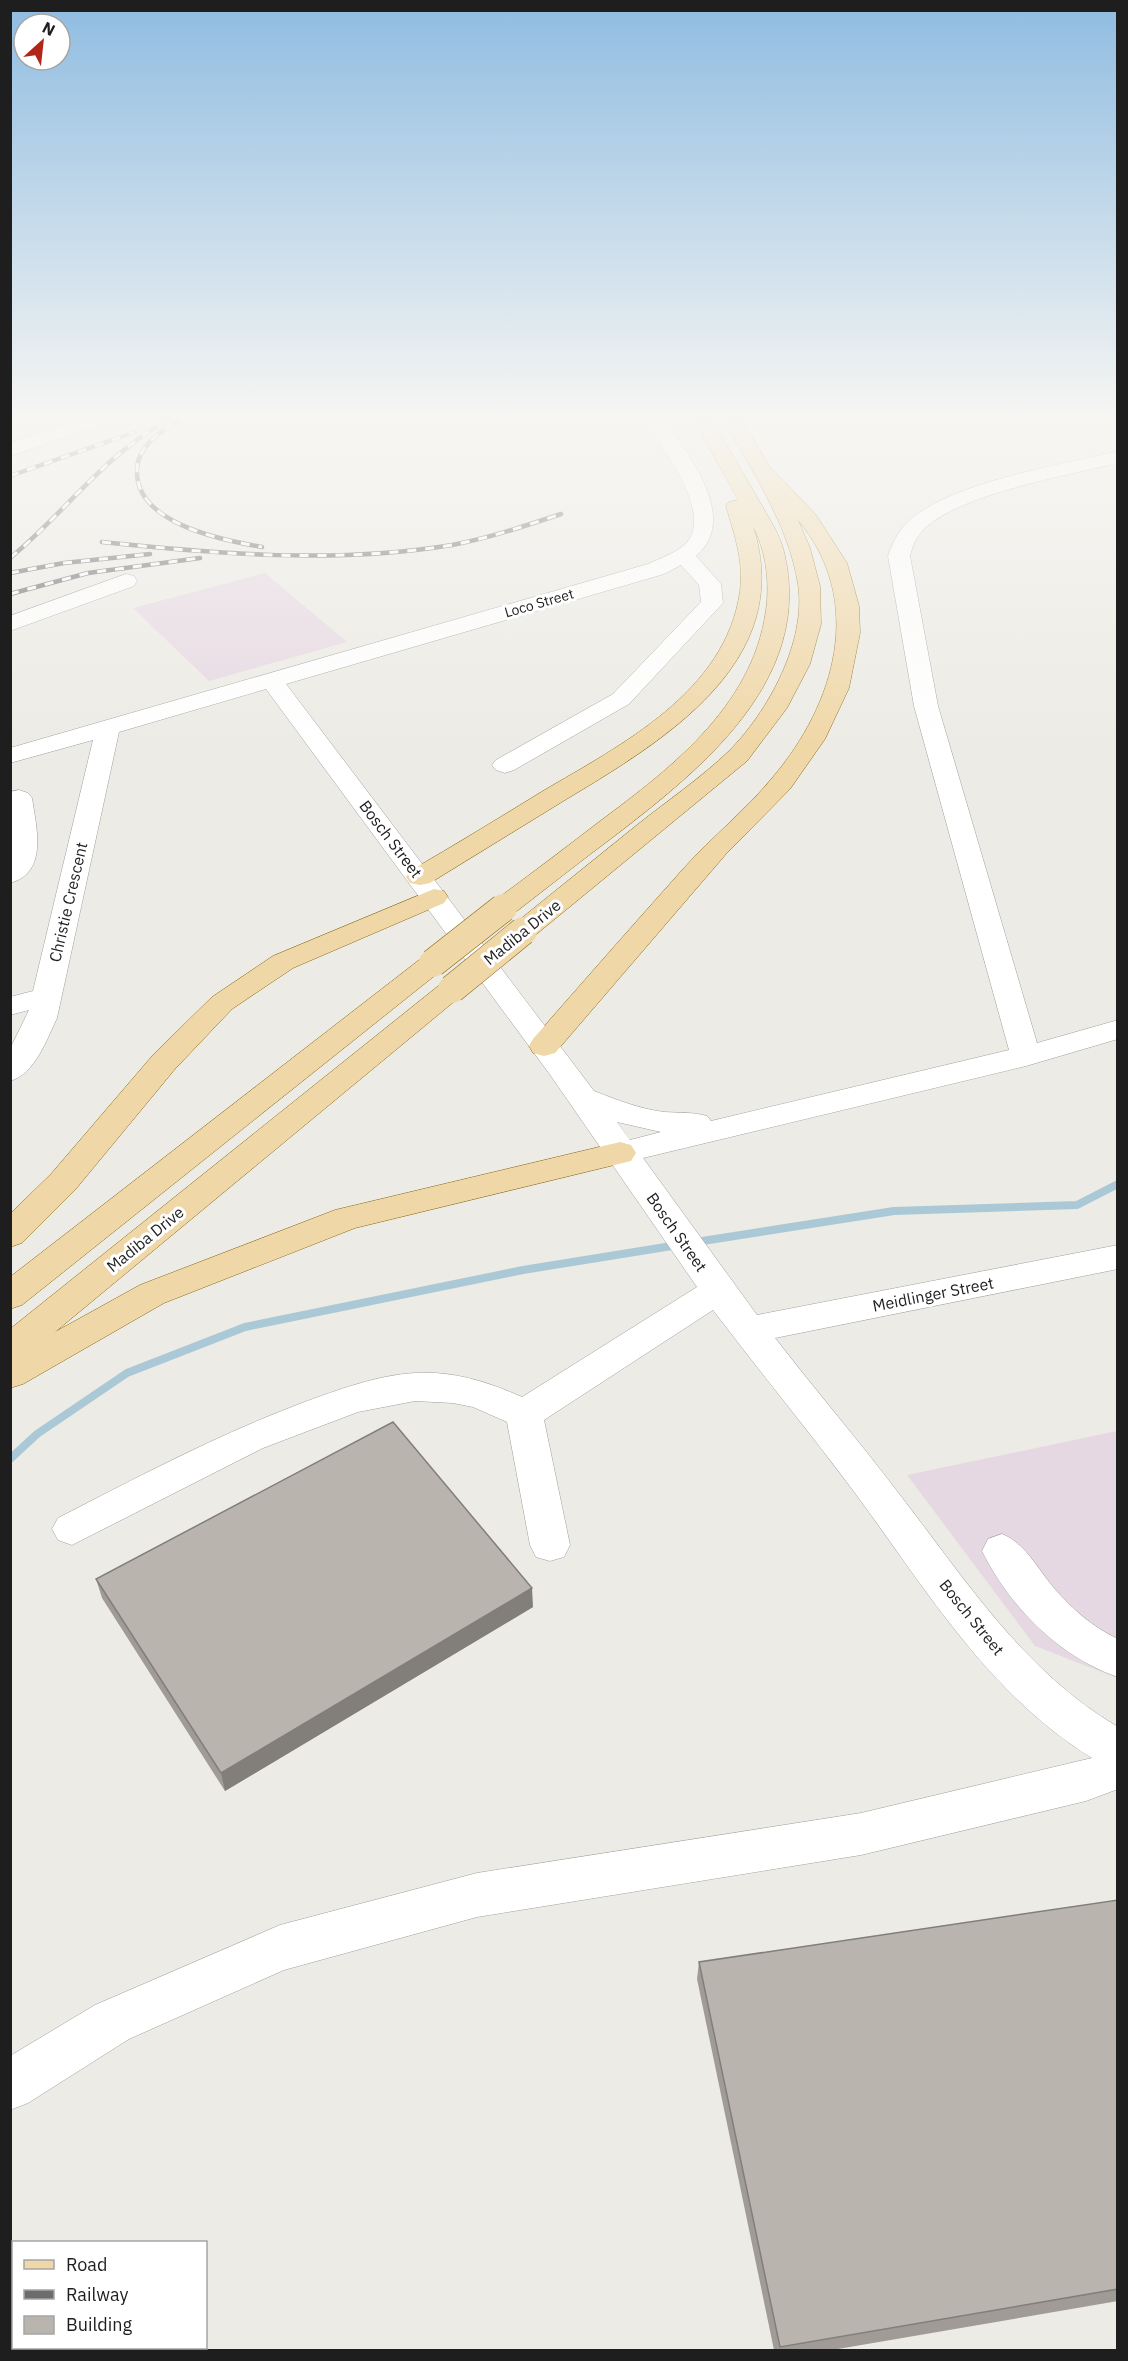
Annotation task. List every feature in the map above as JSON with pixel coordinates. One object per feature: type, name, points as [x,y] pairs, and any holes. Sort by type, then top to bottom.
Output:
[{"type":"main road","points":[[10,1235],[63,1182],[195,1028],[222,1003],[283,962],[427,887],[525,816],[656,734],[696,698],[712,678],[742,629],[751,586],[751,560],[741,526]]},
{"type":"main road","name":"Madiba Drive","points":[[10,1296],[674,776],[706,746],[742,703],[765,660],[776,622],[779,583],[774,553],[763,526]]},
{"type":"main road","name":"Madiba Drive","points":[[10,1349],[738,756],[759,732],[788,689],[800,660],[813,600],[808,567],[791,526]]},
{"type":"main road","points":[[544,1046],[719,846],[782,783],[810,744],[838,686],[849,624],[848,600],[841,576],[813,526]]},
{"type":"main road","points":[[10,1374],[153,1293],[347,1218],[620,1153]]},
{"type":"street","name":"Loco Street","points":[[10,756],[656,569],[683,555],[700,539],[703,526]]},
{"type":"street","points":[[917,526],[906,537],[899,556],[926,706],[1026,1056]]},
{"type":"street","points":[[505,765],[621,699],[712,603],[710,584],[683,555]]},
{"type":"street","points":[[10,624],[126,581]]},
{"type":"street","name":"Bosch Street","points":[[271,680],[544,1046],[712,1282],[891,1511],[954,1596],[1010,1664],[1059,1712],[1090,1736],[1118,1750]]},
{"type":"street","name":"Christie Crescent","points":[[10,1071],[30,1046],[42,1018],[108,727]]},
{"type":"street","points":[[10,875],[21,866],[26,851],[19,798]]},
{"type":"street","points":[[10,1006],[47,997]]},
{"type":"street","points":[[620,1153],[1026,1056],[1118,1029]]},
{"type":"street","points":[[580,1097],[622,1115],[652,1122],[685,1124],[769,1118]]},
{"type":"street","name":"Meidlinger Street","points":[[749,1330],[1118,1257]]},
{"type":"street","points":[[524,1414],[712,1282]]},
{"type":"street","points":[[72,1529],[250,1438],[354,1399],[415,1387],[453,1389],[480,1394],[524,1414]]},
{"type":"street","points":[[524,1414],[550,1545]]},
{"type":"street","points":[[1002,1551],[1058,1624],[1099,1652],[1118,1659]]},
{"type":"street","points":[[10,2085],[112,2022],[280,1948],[477,1895],[861,1834],[1086,1781],[1118,1768]]},
{"type":"shaded area","points":[[265,573],[347,642],[209,681],[133,608]]},
{"type":"shaded area","points":[[1117,1431],[1117,1678],[1035,1646],[907,1475]]},
{"type":"building","points":[[393,1422],[532,1588],[221,1773],[96,1579]]},
{"type":"building","points":[[1118,1900],[1118,2289],[780,2347],[699,1962]]},
{"type":"waterway","points":[[696,1242],[894,1211],[1077,1205],[1118,1184]]},
{"type":"waterway","points":[[10,1459],[37,1434],[127,1373],[245,1327],[523,1270],[678,1245]]},
{"type":"railway","points":[[10,558],[45,526]]},
{"type":"railway","points":[[184,526],[262,547]]},
{"type":"railway","points":[[102,542],[233,553],[321,556],[408,551],[452,545],[523,526]]},
{"type":"railway","points":[[10,573],[64,563],[150,554]]},
{"type":"railway","points":[[10,594],[88,573],[200,558]]}]
